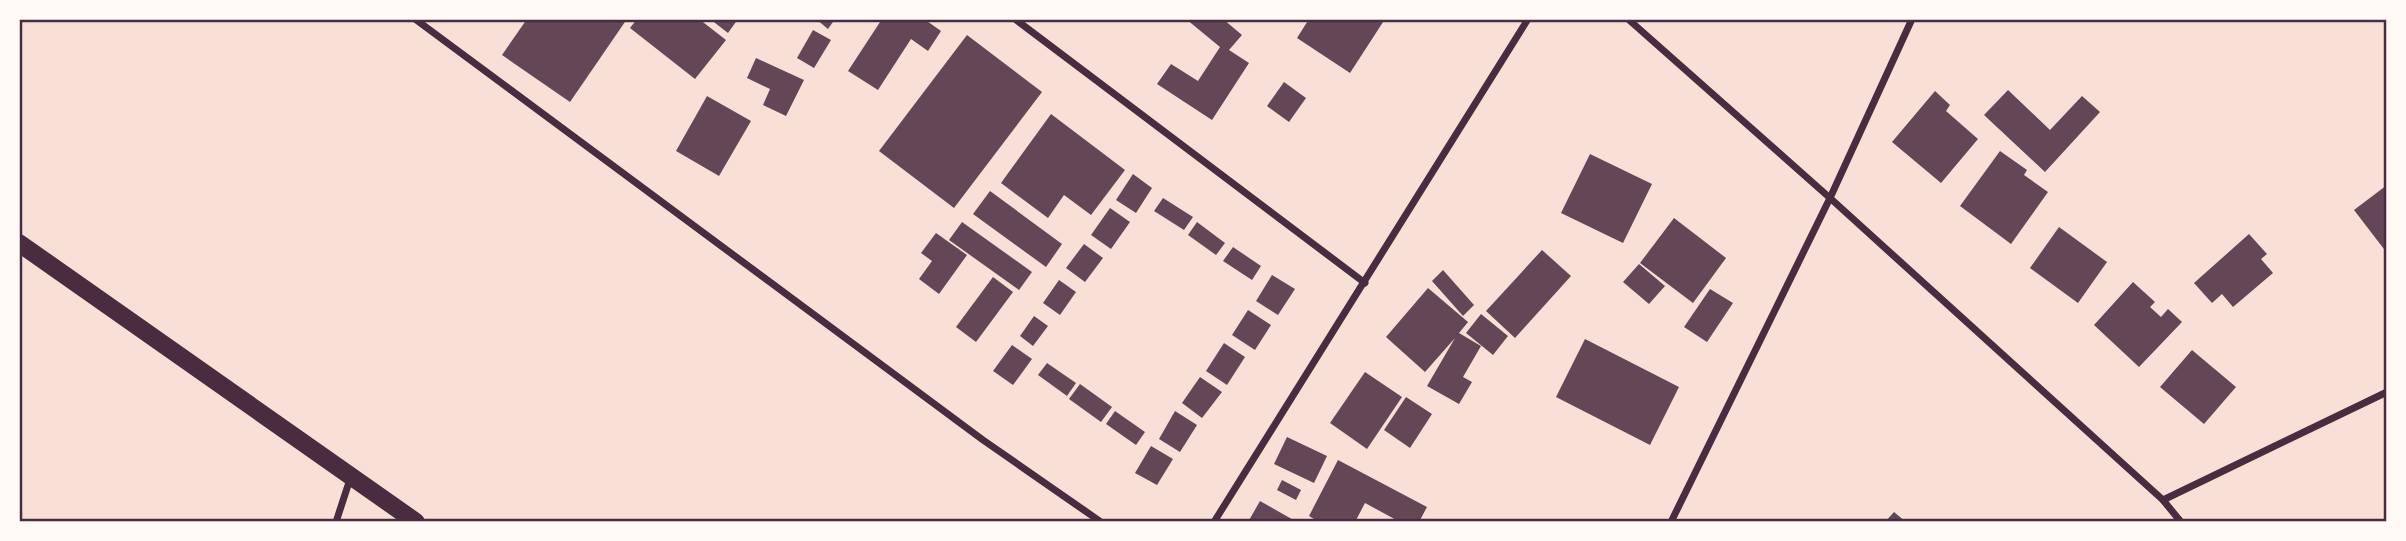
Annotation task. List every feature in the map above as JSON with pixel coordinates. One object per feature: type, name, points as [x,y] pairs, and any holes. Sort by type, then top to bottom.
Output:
[{"type":"main road","points":[[19,243],[416,522]]},
{"type":"street","points":[[415,19],[983,440],[1101,522]]},
{"type":"street","points":[[1015,19],[1365,283]]},
{"type":"street","points":[[1214,522],[1528,19]]},
{"type":"street","points":[[1628,19],[2163,500],[2182,522]]},
{"type":"street","points":[[1671,522],[1830,198],[1912,19]]},
{"type":"street","points":[[2163,500],[2387,392]]},
{"type":"street","points":[[336,522],[351,476]]},
{"type":"building","points":[[527,19],[627,19],[570,102],[502,55]]},
{"type":"building","points":[[637,19],[699,19],[726,40],[695,79],[630,28]]},
{"type":"building","points":[[710,19],[738,19],[728,33]]},
{"type":"building","points":[[816,19],[835,19],[828,29]]},
{"type":"building","points":[[882,19],[924,19],[941,31],[928,51],[911,39],[878,90],[848,71]]},
{"type":"building","points":[[1186,19],[1223,19],[1242,35],[1229,50],[1249,63],[1212,120],[1157,84],[1171,64],[1198,81],[1220,47]]},
{"type":"building","points":[[1309,19],[1385,19],[1350,73],[1297,38]]},
{"type":"building","points":[[813,30],[831,40],[814,68],[797,58]]},
{"type":"building","points":[[967,35],[1042,92],[954,208],[879,151]]},
{"type":"building","points":[[756,58],[804,80],[786,116],[763,105],[770,89],[747,78]]},
{"type":"building","points":[[1284,82],[1306,98],[1289,122],[1267,106]]},
{"type":"building","points":[[2008,90],[2050,130],[2082,96],[2100,112],[2045,172],[1984,115]]},
{"type":"building","points":[[1935,91],[1950,105],[1946,111],[1978,139],[1941,183],[1892,142]]},
{"type":"building","points":[[707,96],[751,121],[719,176],[676,151]]},
{"type":"building","points":[[1051,114],[1125,170],[1091,215],[1064,195],[1048,218],[1001,183]]},
{"type":"building","points":[[2000,151],[2027,170],[2024,175],[2048,192],[2011,244],[1960,206]]},
{"type":"building","points":[[1590,154],[1652,184],[1623,243],[1561,213]]},
{"type":"building","points":[[1133,174],[1152,188],[1136,213],[1116,200]]},
{"type":"building","points":[[2387,185],[2387,253],[2354,210]]},
{"type":"building","points":[[990,191],[1062,244],[1046,267],[973,214]]},
{"type":"building","points":[[1163,198],[1193,217],[1184,230],[1154,211]]},
{"type":"building","points":[[1110,208],[1130,222],[1111,249],[1091,235]]},
{"type":"building","points":[[1674,218],[1726,258],[1693,303],[1640,263]]},
{"type":"building","points":[[962,222],[1032,272],[1019,290],[949,240]]},
{"type":"building","points":[[1197,222],[1225,243],[1216,255],[1188,235]]},
{"type":"building","points":[[2059,227],[2107,262],[2078,303],[2030,268]]},
{"type":"building","points":[[936,233],[967,255],[939,294],[919,279],[932,261],[921,253]]},
{"type":"building","points":[[2249,234],[2267,254],[2261,259],[2273,273],[2233,307],[2222,294],[2212,303],[2194,283]]},
{"type":"building","points":[[1084,244],[1103,258],[1085,282],[1066,268]]},
{"type":"building","points":[[1233,247],[1261,266],[1252,280],[1223,261]]},
{"type":"building","points":[[1542,250],[1571,276],[1515,338],[1486,311]]},
{"type":"building","points":[[1639,264],[1665,286],[1649,304],[1623,282]]},
{"type":"building","points":[[1443,270],[1474,305],[1463,316],[1432,281]]},
{"type":"building","points":[[1272,275],[1295,289],[1278,315],[1256,301]]},
{"type":"building","points":[[993,277],[1013,292],[976,342],[956,327]]},
{"type":"building","points":[[1059,280],[1076,292],[1060,315],[1043,303]]},
{"type":"building","points":[[2133,282],[2155,302],[2150,307],[2161,317],[2168,309],[2182,322],[2139,367],[2094,325]]},
{"type":"building","points":[[1428,288],[1468,322],[1459,333],[1481,346],[1463,377],[1472,382],[1459,404],[1427,386],[1455,338],[1425,372],[1386,337]]},
{"type":"building","points":[[1710,289],[1733,303],[1707,342],[1684,327]]},
{"type":"building","points":[[1248,310],[1271,325],[1255,350],[1232,335]]},
{"type":"building","points":[[1481,314],[1508,336],[1493,355],[1466,333]]},
{"type":"building","points":[[1034,316],[1048,326],[1033,346],[1020,336]]},
{"type":"building","points":[[1585,339],[1679,387],[1650,445],[1556,397]]},
{"type":"building","points":[[1224,343],[1245,357],[1227,385],[1206,371]]},
{"type":"building","points":[[1012,345],[1032,359],[1013,385],[993,371]]},
{"type":"building","points":[[2192,350],[2236,387],[2204,424],[2160,387]]},
{"type":"building","points":[[1047,363],[1076,383],[1067,396],[1038,375]]},
{"type":"building","points":[[1365,372],[1402,397],[1367,449],[1330,423]]},
{"type":"building","points":[[1200,377],[1222,392],[1202,418],[1182,403]]},
{"type":"building","points":[[1080,384],[1112,407],[1101,422],[1069,399]]},
{"type":"building","points":[[1406,397],[1432,414],[1410,448],[1384,430]]},
{"type":"building","points":[[1115,411],[1145,432],[1136,445],[1106,424]]},
{"type":"building","points":[[1175,411],[1197,425],[1180,452],[1159,439]]},
{"type":"building","points":[[1287,437],[1327,456],[1314,483],[1274,464]]},
{"type":"building","points":[[1151,446],[1173,459],[1157,485],[1135,473]]},
{"type":"building","points":[[1338,460],[1427,507],[1419,522],[1400,522],[1365,503],[1355,522],[1319,522],[1309,516]]},
{"type":"building","points":[[1282,480],[1301,490],[1296,500],[1277,490]]},
{"type":"building","points":[[1260,501],[1297,522],[1248,522]]},
{"type":"building","points":[[1894,512],[1906,522],[1885,522]]}]
